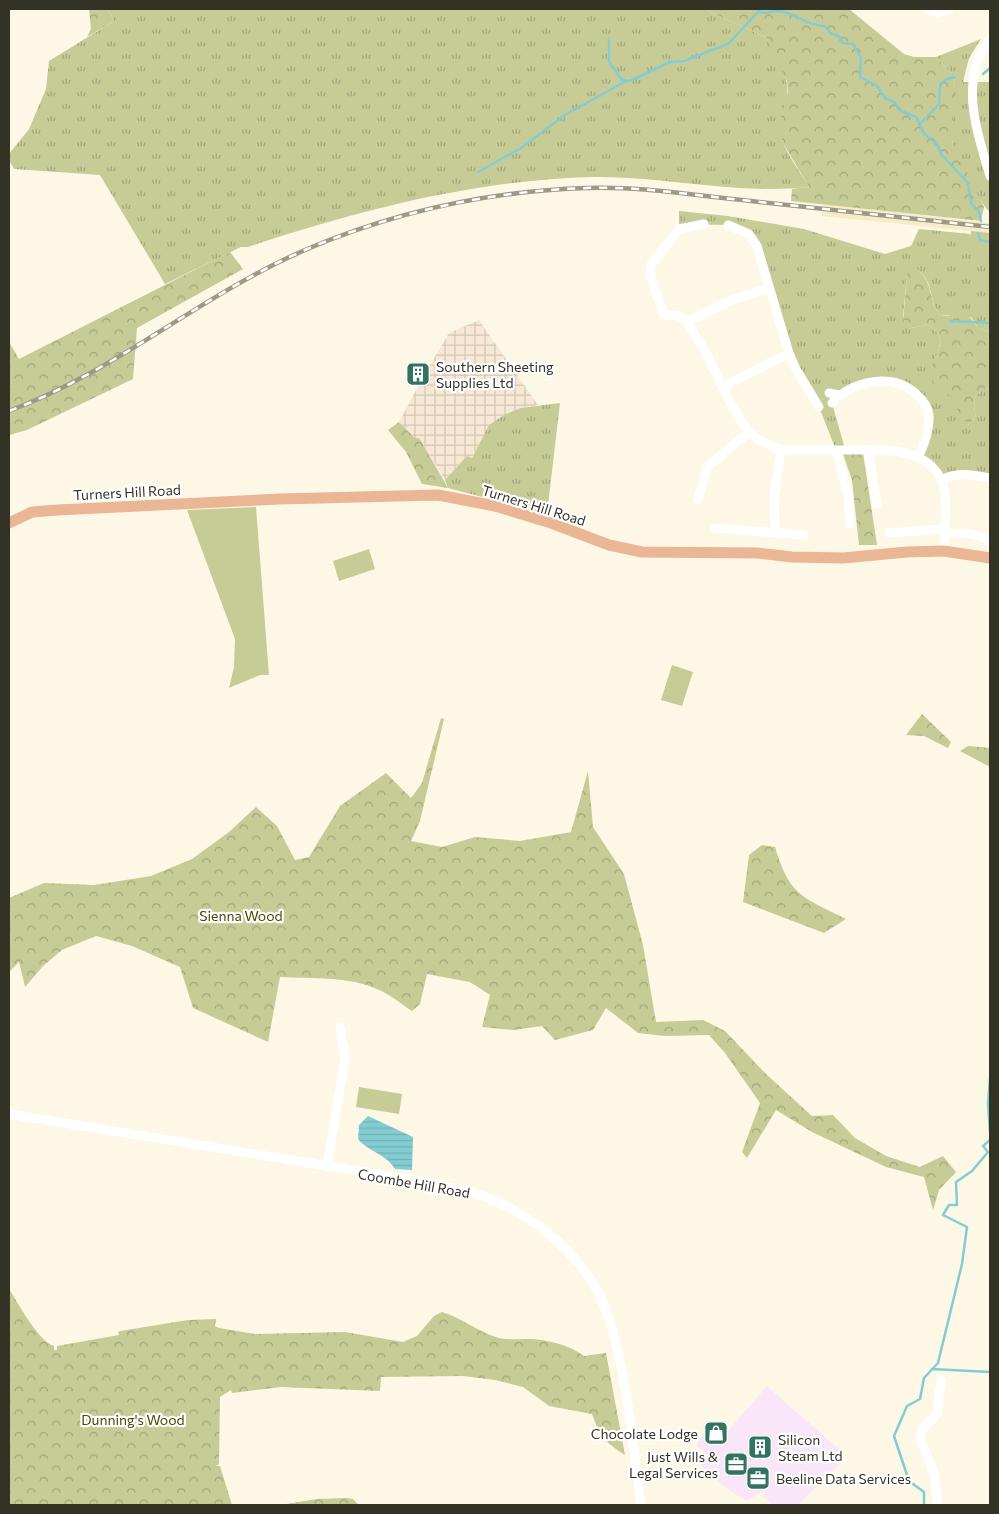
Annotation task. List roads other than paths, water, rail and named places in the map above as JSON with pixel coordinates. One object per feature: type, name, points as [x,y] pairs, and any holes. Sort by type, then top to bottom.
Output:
[{"type":"main road","name":"Turners Hill Road","points":[[9,523],[32,512],[58,510],[280,499],[438,495],[495,506],[551,523],[610,545],[642,552],[757,553],[792,557],[843,558],[907,552],[944,551],[990,558]]},
{"type":"street","points":[[928,9],[938,13],[948,9]]},
{"type":"street","points":[[990,39],[976,64],[971,88],[978,133],[990,176]]},
{"type":"street","points":[[704,224],[679,229],[651,265],[650,275],[664,315],[680,316],[687,322],[733,408],[749,432],[757,439],[781,450],[868,450],[902,452],[919,456],[926,461],[941,480],[947,510],[944,551]]},
{"type":"street","points":[[728,225],[749,234],[757,246],[789,353],[796,369],[819,407]]},
{"type":"street","points":[[687,322],[729,302],[769,288]]},
{"type":"street","points":[[723,387],[789,353]]},
{"type":"street","points":[[832,404],[839,395],[867,383],[883,380],[901,383],[924,402],[929,415],[927,437],[919,456]]},
{"type":"street","points":[[829,393],[839,395]]},
{"type":"street","points":[[698,499],[707,467],[749,432]]},
{"type":"street","points":[[775,532],[774,497],[781,450]]},
{"type":"street","points":[[836,450],[848,494],[850,524]]},
{"type":"street","points":[[868,450],[877,504]]},
{"type":"street","points":[[941,480],[952,475],[963,474],[990,478]]},
{"type":"street","points":[[715,528],[803,535]]},
{"type":"street","points":[[889,533],[945,531],[972,534],[988,539],[989,543]]},
{"type":"street","points":[[328,1168],[345,1058],[340,1027]]},
{"type":"street","name":"Coombe Hill Road","points":[[9,1114],[432,1184],[474,1193],[509,1208],[534,1222],[582,1267],[600,1296],[611,1325],[622,1375],[641,1505]]},
{"type":"street","points":[[938,1505],[934,1474],[920,1438],[922,1430],[937,1414],[941,1380]]},
{"type":"water","points":[[368,1116],[413,1137],[412,1170],[395,1169],[387,1160],[358,1139],[359,1125]]},
{"type":"waterway","points":[[757,9],[763,13],[785,12],[812,24],[825,26],[831,34],[839,36],[843,43],[853,44],[861,58],[860,77],[877,86],[885,98],[894,102],[901,111],[916,117],[924,133],[938,146],[941,154],[968,183],[971,203],[979,212],[981,221]]},
{"type":"waterway","points":[[609,39],[609,62],[622,80],[630,81],[670,62],[684,61],[728,44],[759,11]]},
{"type":"waterway","points":[[983,74],[990,68]]},
{"type":"waterway","points":[[920,124],[939,104],[940,86],[942,83],[949,78],[955,77]]},
{"type":"waterway","points":[[478,172],[521,148],[565,115],[626,81]]},
{"type":"waterway","points":[[978,233],[980,240],[990,242]]},
{"type":"waterway","points":[[950,321],[990,323]]},
{"type":"waterway","points":[[990,1079],[988,1103],[990,1132]]},
{"type":"waterway","points":[[924,1505],[924,1492],[909,1481],[894,1436],[907,1406],[920,1399],[924,1378],[938,1363],[962,1264],[967,1227],[943,1215],[949,1205],[957,1205],[956,1182],[972,1171],[988,1152],[983,1146],[990,1140]]},
{"type":"waterway","points":[[932,1369],[990,1372]]},
{"type":"railway","points":[[9,411],[48,395],[85,376],[230,289],[267,268],[305,250],[408,214],[479,199],[551,190],[626,188],[990,227]]},
{"type":"place","name":"Southern Sheeting Supplies Ltd","points":[[418,374]]},
{"type":"place","name":"Chocolate Lodge","points":[[716,1433]]},
{"type":"place","name":"Silicon Steam Ltd","points":[[760,1447]]},
{"type":"place","name":"Just Wills & Legal Services","points":[[736,1464]]},
{"type":"place","name":"Beeline Data Services","points":[[758,1478]]},
{"type":"park label","name":"Sienna Wood","points":[[241,915]]},
{"type":"park label","name":"Dunning's Wood","points":[[133,1419]]}]
